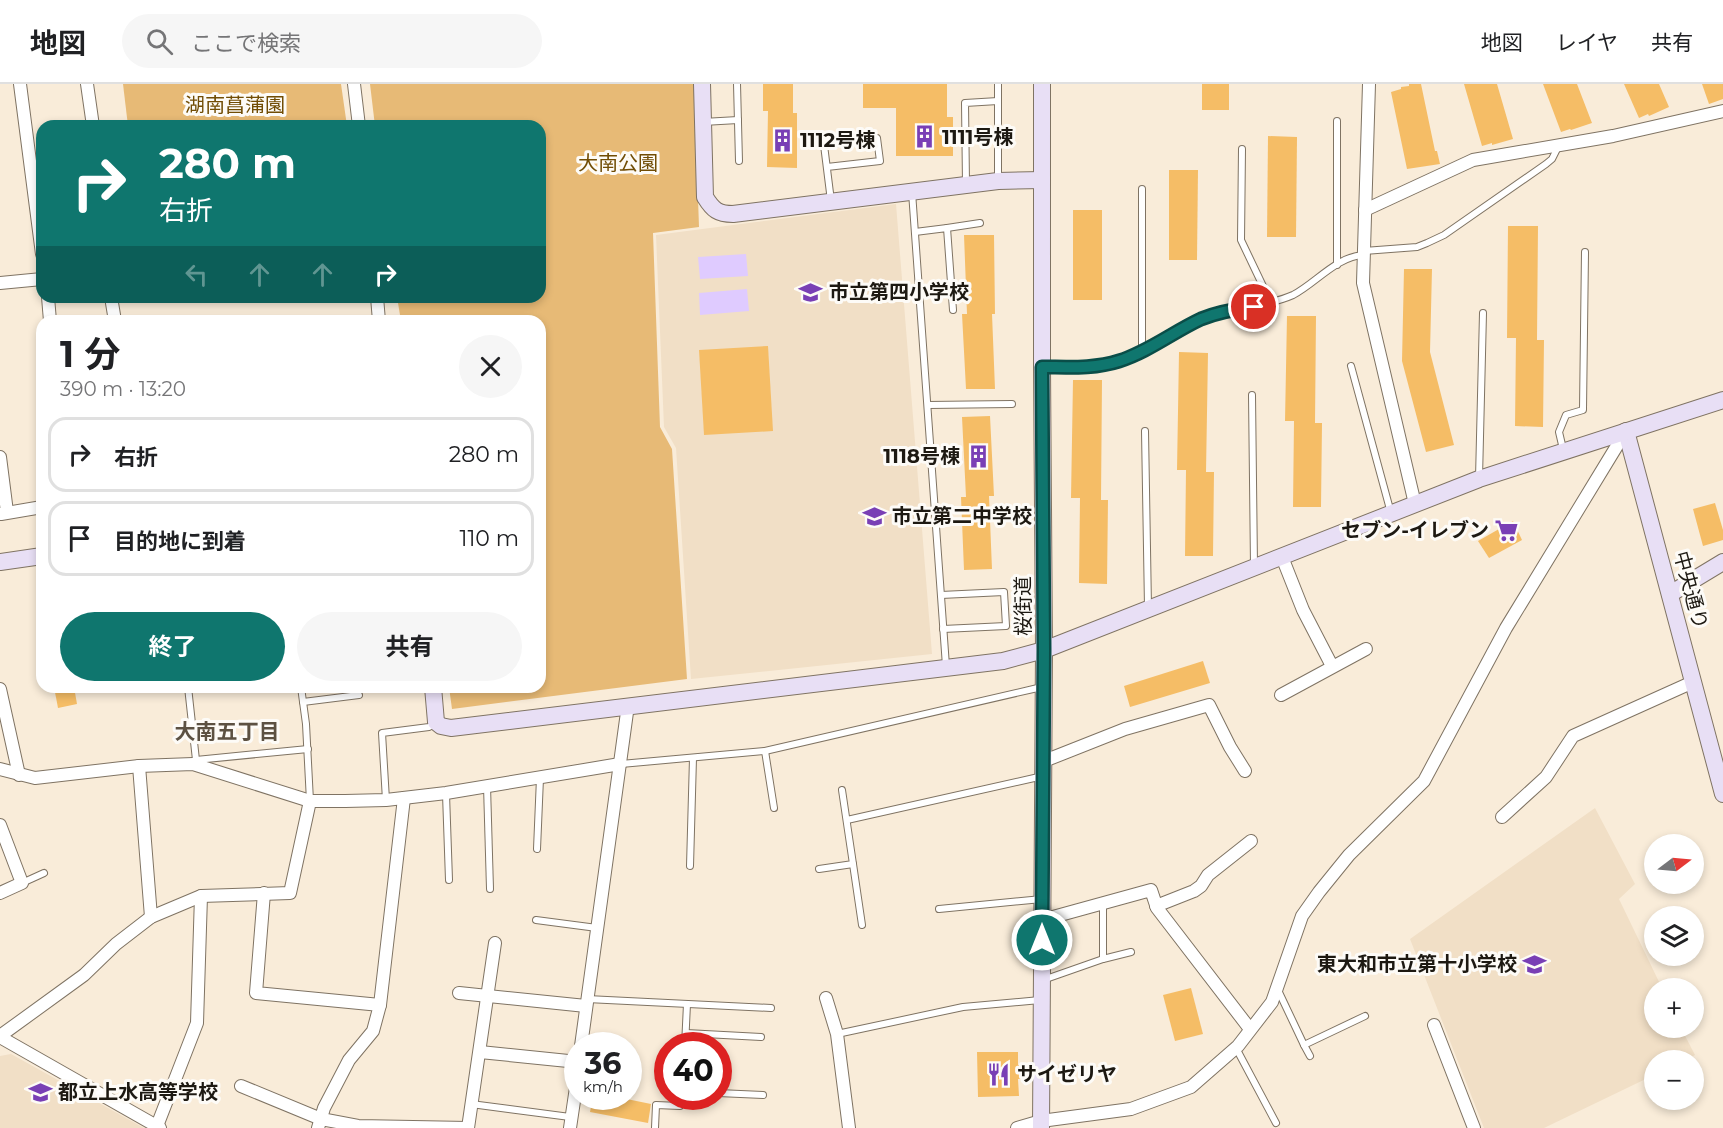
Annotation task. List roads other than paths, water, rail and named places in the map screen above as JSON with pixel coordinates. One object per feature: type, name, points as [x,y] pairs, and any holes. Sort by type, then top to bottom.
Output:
[{"type":"street","points":[[20,84],[36,208]]},
{"type":"street","points":[[87,84],[92,120]]},
{"type":"street","points":[[354,84],[358,120]]},
{"type":"street","points":[[702,84],[705,198],[712,208],[721,214],[998,181],[1042,180]]},
{"type":"street","name":"桜街道","points":[[1041,1125],[1044,769],[1042,84]]},
{"type":"street","points":[[1369,84],[1363,283],[1415,504]]},
{"type":"street","points":[[1365,210],[1473,160],[1624,133],[1723,111]]},
{"type":"street","points":[[0,283],[36,280]]},
{"type":"street","points":[[434,693],[436,722],[445,727],[458,727],[1003,661],[1044,650],[1479,479],[1723,400]]},
{"type":"street","points":[[1017,1128],[1131,1109],[1191,1087],[1236,1047],[1272,1002],[1302,916],[1349,855],[1424,781],[1506,628],[1626,430]]},
{"type":"street","name":"中央通り","points":[[1626,430],[1723,794]]},
{"type":"street","points":[[0,458],[3,513],[36,508]]},
{"type":"street","points":[[0,562],[36,557]]},
{"type":"street","points":[[1282,557],[1303,610],[1332,666]]},
{"type":"street","points":[[1670,594],[1723,562]]},
{"type":"street","points":[[1281,695],[1365,649]]},
{"type":"street","points":[[1502,817],[1546,777],[1573,736],[1693,682]]},
{"type":"street","points":[[0,689],[19,775]]},
{"type":"street","points":[[583,1032],[628,705]]},
{"type":"street","points":[[1044,769],[1125,729],[1209,705],[1245,771]]},
{"type":"street","points":[[0,769],[35,778],[194,762],[310,801],[386,800],[446,793],[620,764]]},
{"type":"street","points":[[139,766],[151,917]]},
{"type":"street","points":[[319,1124],[324,1108],[349,1060],[373,1031],[380,1005],[404,798]]},
{"type":"street","points":[[201,896],[197,1023],[159,1127],[0,1036],[84,975],[116,944],[151,917],[201,896],[290,893],[310,801]]},
{"type":"street","points":[[0,825],[22,883],[0,893]]},
{"type":"street","points":[[1156,906],[1194,891],[1201,886],[1208,875],[1251,840]]},
{"type":"street","points":[[1042,920],[1151,890],[1156,906],[1250,1029]]},
{"type":"street","points":[[264,893],[256,993],[380,1005]]},
{"type":"street","points":[[241,1086],[319,1124],[468,1128],[495,943]]},
{"type":"street","points":[[459,993],[587,1002]]},
{"type":"street","points":[[826,998],[837,1034],[849,1128]]},
{"type":"street","points":[[1434,1025],[1474,1128]]},
{"type":"street","points":[[480,1052],[564,1061]]},
{"type":"lane","points":[[737,84],[739,161]]},
{"type":"lane","points":[[998,84],[998,181]]},
{"type":"lane","points":[[966,185],[965,103],[998,101]]},
{"type":"lane","points":[[703,122],[738,120]]},
{"type":"lane","points":[[1337,121],[1337,266]]},
{"type":"lane","points":[[827,167],[880,161],[877,138],[824,145],[831,201]]},
{"type":"lane","points":[[1042,367],[1097,366],[1122,360],[1203,318],[1271,303],[1305,288],[1353,256],[1417,247],[1444,235],[1546,164],[1552,159],[1559,145]]},
{"type":"lane","points":[[1242,150],[1241,240],[1271,303]]},
{"type":"lane","points":[[1142,189],[1142,351]]},
{"type":"lane","points":[[912,191],[946,669]]},
{"type":"lane","points":[[915,232],[980,223]]},
{"type":"lane","points":[[947,228],[953,310]]},
{"type":"lane","points":[[1563,452],[1559,432],[1566,415],[1583,410],[1585,252]]},
{"type":"lane","points":[[1479,479],[1483,313]]},
{"type":"lane","points":[[1350,366],[1391,513]]},
{"type":"lane","points":[[1252,396],[1254,568]]},
{"type":"lane","points":[[927,405],[1012,404]]},
{"type":"lane","points":[[1145,431],[1148,609]]},
{"type":"lane","points":[[941,595],[1004,592],[1006,626],[943,629]]},
{"type":"lane","points":[[620,764],[765,751],[1044,686]]},
{"type":"lane","points":[[188,693],[194,762],[308,749]]},
{"type":"lane","points":[[302,693],[308,749],[310,801]]},
{"type":"lane","points":[[303,702],[359,695]]},
{"type":"lane","points":[[386,800],[382,733],[429,727],[436,722]]},
{"type":"lane","points":[[765,751],[774,808]]},
{"type":"lane","points":[[690,866],[693,758]]},
{"type":"lane","points":[[847,820],[1044,769]]},
{"type":"lane","points":[[537,849],[540,777]]},
{"type":"lane","points":[[487,786],[490,889]]},
{"type":"lane","points":[[842,790],[862,926]]},
{"type":"lane","points":[[446,793],[449,880]]},
{"type":"lane","points":[[819,869],[853,864]]},
{"type":"lane","points":[[22,883],[44,873]]},
{"type":"lane","points":[[939,909],[1043,899]]},
{"type":"lane","points":[[1103,904],[1103,959]]},
{"type":"lane","points":[[536,920],[597,928]]},
{"type":"lane","points":[[1042,980],[1131,952]]},
{"type":"lane","points":[[1277,988],[1310,1056]]},
{"type":"lane","points":[[837,1034],[963,1007],[1042,1000]]},
{"type":"lane","points":[[587,1002],[771,1008]]},
{"type":"lane","points":[[686,1032],[687,1004]]},
{"type":"lane","points":[[1304,1045],[1365,1016]]},
{"type":"lane","points":[[732,1035],[761,1037]]},
{"type":"lane","points":[[1236,1047],[1276,1123]]},
{"type":"lane","points":[[732,1094],[763,1095]]},
{"type":"lane","points":[[471,1104],[570,1122]]},
{"type":"lane","points":[[655,1128],[656,1110]]},
{"type":"place","name":"1111号棟","points":[[924,137]]},
{"type":"place","name":"1112号棟","points":[[782,140]]},
{"type":"place","name":"市立第四小学校","points":[[811,292]]},
{"type":"place","name":"1118号棟","points":[[978,456]]},
{"type":"place","name":"市立第二中学校","points":[[874,516]]},
{"type":"place","name":"セブン-イレブン","points":[[1507,530]]},
{"type":"place","name":"東大和市立第十小学校","points":[[1535,964]]},
{"type":"place","name":"サイゼリヤ","points":[[999,1074]]},
{"type":"place","name":"都立上水高等学校","points":[[40,1092]]},
{"type":"district","name":"大南五丁目","points":[[227,731]]},
{"type":"park label","name":"湖南菖蒲園","points":[[235,105]]},
{"type":"park label","name":"大南公園","points":[[618,163]]}]
